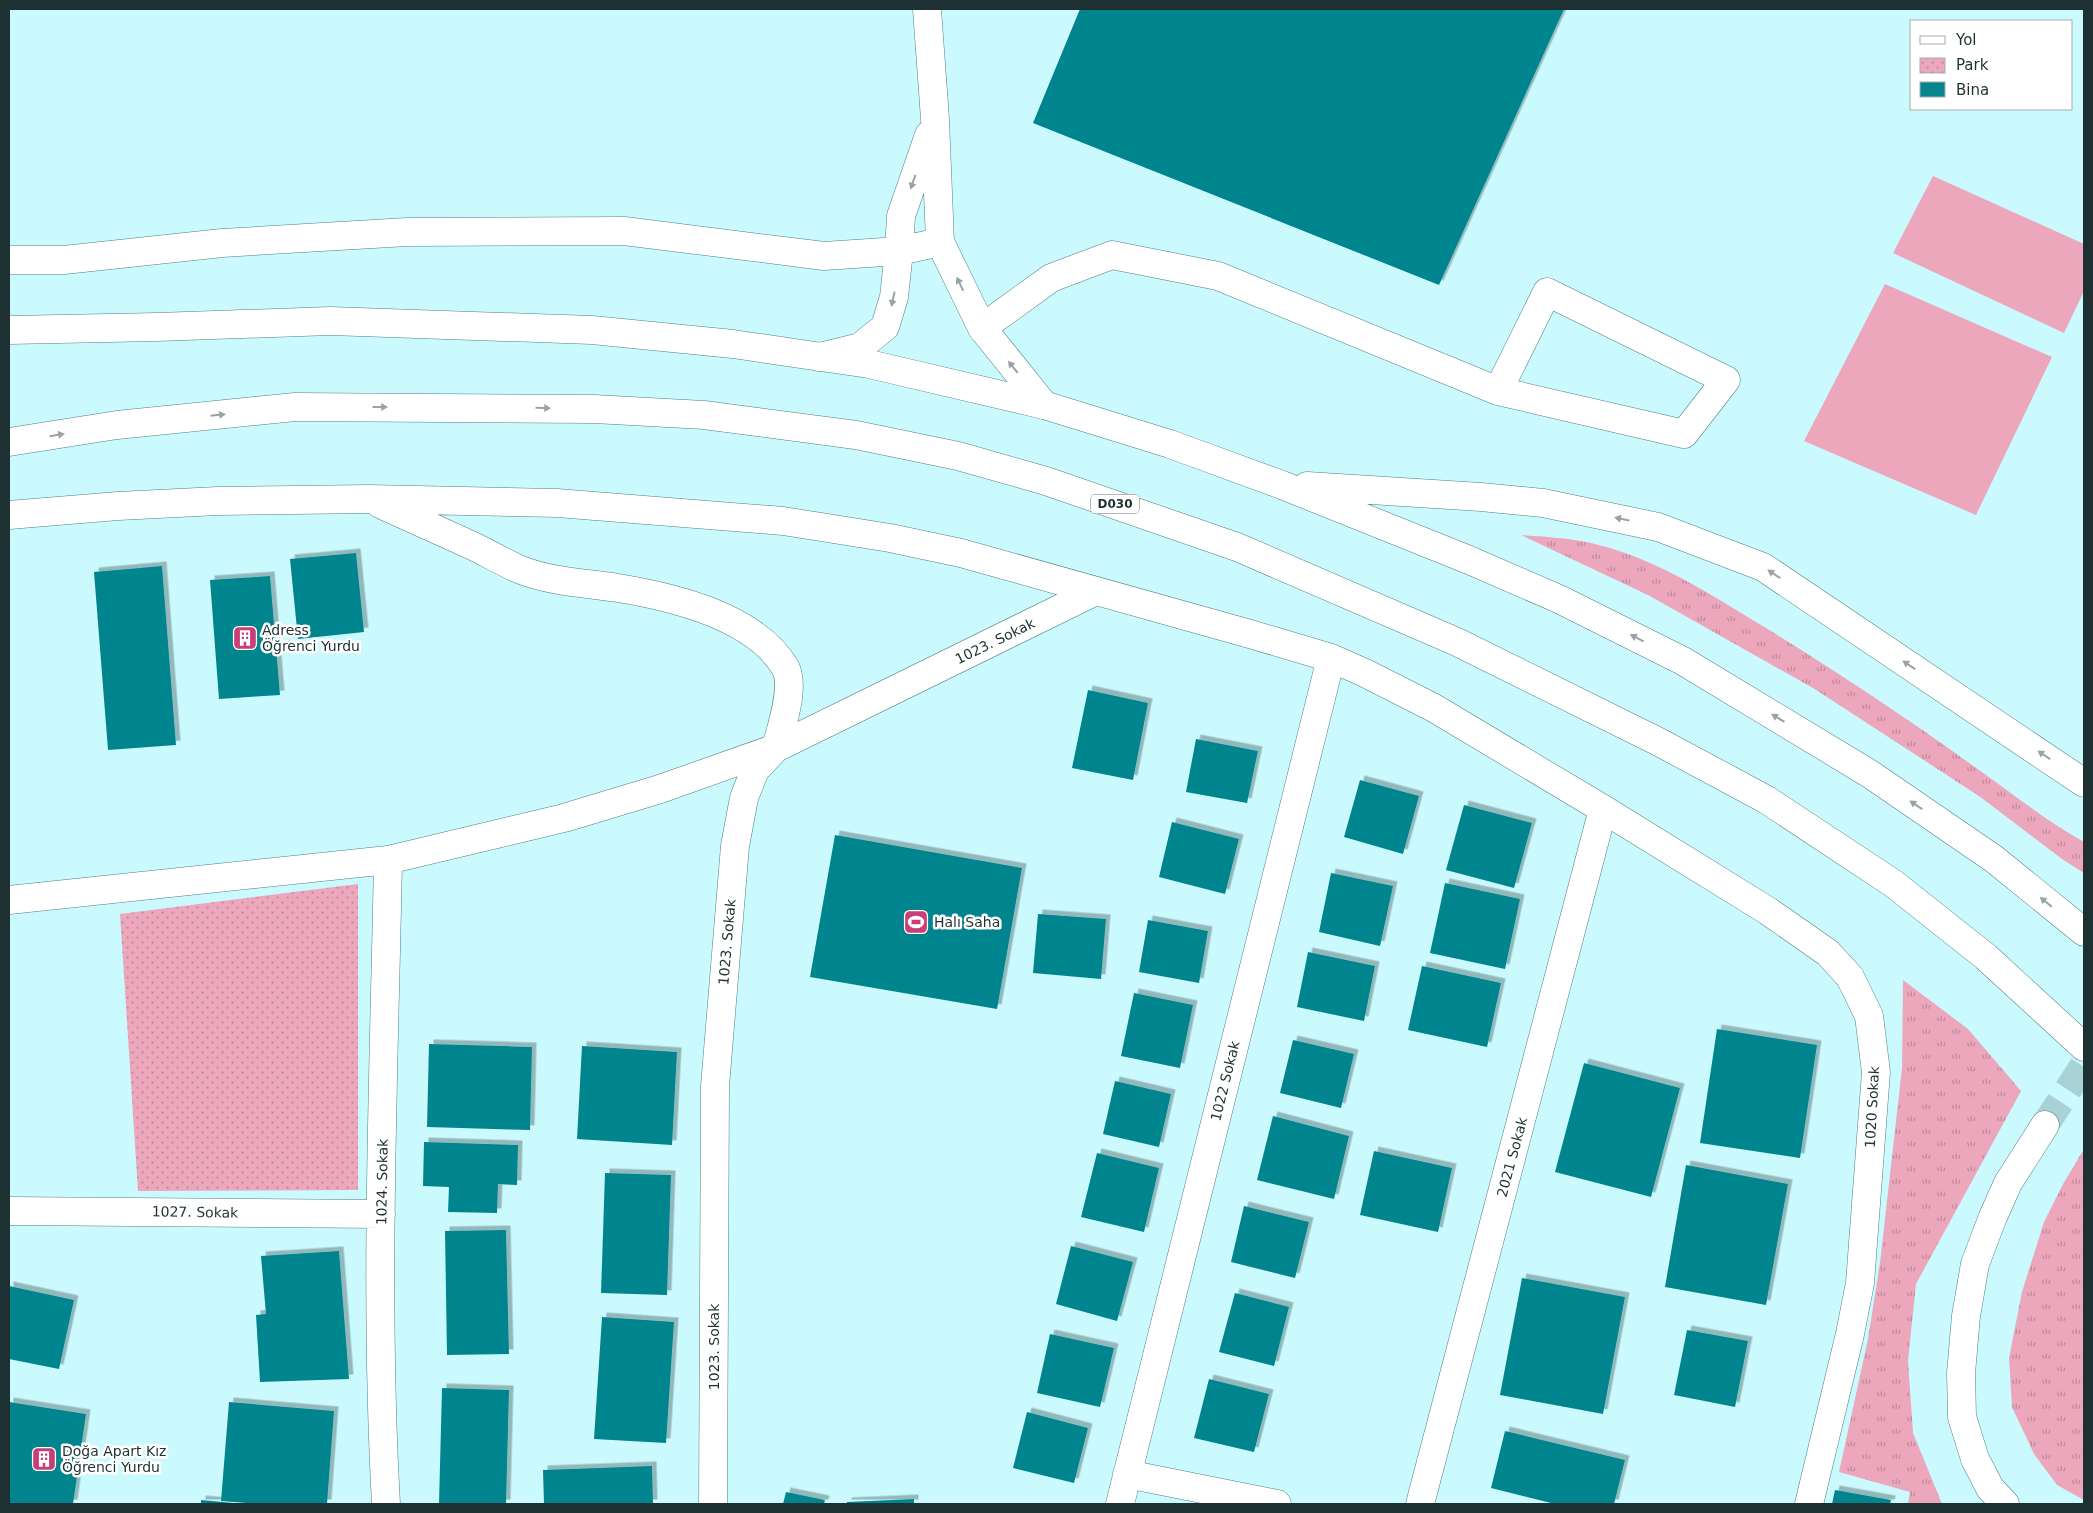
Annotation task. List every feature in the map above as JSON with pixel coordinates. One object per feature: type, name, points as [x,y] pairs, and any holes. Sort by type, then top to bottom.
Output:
[{"type":"main road","points":[[927,9],[935,119],[940,242],[982,328],[1044,405]]},
{"type":"main road","points":[[819,357],[860,346],[885,327],[894,297],[902,216],[935,119]]},
{"type":"main road","points":[[9,260],[64,260],[222,243],[417,232],[624,231],[824,256],[900,250],[940,242]]},
{"type":"main road","points":[[982,328],[1051,278],[1112,255],[1218,276],[1498,391],[1684,434],[1726,380],[1547,292],[1498,391]]},
{"type":"main road","points":[[9,330],[349,321],[592,330],[733,344],[869,364],[1044,405],[1170,444],[1282,484],[1550,595],[1683,661],[1870,774],[1994,859],[2084,932]]},
{"type":"main road","name":"D030","points":[[9,442],[117,425],[295,407],[594,409],[704,415],[856,435],[958,456],[1046,481],[1237,547],[1457,642],[1659,742],[1767,800],[1894,884],[1986,957],[2084,1047]]},
{"type":"main road","points":[[1282,484],[1543,503],[1658,527],[1763,567],[2084,783]]},
{"type":"main road","points":[[9,900],[388,860],[564,818],[660,789],[776,748],[790,689],[786,669],[773,651],[748,630],[696,607],[620,589],[558,580],[521,570],[369,499]]},
{"type":"main road","name":"1020 Sokak","points":[[9,515],[209,501],[369,499],[557,503],[783,521],[890,538],[961,553],[1331,658],[1434,708],[1768,911],[1828,953],[1850,977],[1869,1016],[1876,1072],[1860,1283],[1850,1334],[1809,1504]]},
{"type":"main road","name":"1023. Sokak","points":[[713,1504],[715,1086],[734,856],[744,798],[756,770],[776,748],[1096,591]]},
{"type":"main road","name":"1022 Sokak","points":[[1120,1504],[1331,658]]},
{"type":"main road","name":"2021 Sokak","points":[[1420,1504],[1603,809]]},
{"type":"main road","name":"1024. Sokak","points":[[386,1504],[382,1427],[381,1214],[388,860]]},
{"type":"main road","points":[[2005,1504],[1990,1488],[1975,1459],[1962,1417],[1961,1373],[1966,1316],[1975,1264],[1992,1219],[2008,1184],[2045,1125]]},
{"type":"main road","name":"1027. Sokak","points":[[9,1211],[381,1214]]},
{"type":"main road","points":[[1127,1474],[1277,1504]]},
{"type":"green space","points":[[1933,176],[2084,244],[2084,291],[2064,333],[1893,253]]},
{"type":"green space","points":[[1885,284],[2052,357],[1976,515],[1804,441]]},
{"type":"green space","points":[[1521,535],[1580,541],[1621,551],[1683,579],[1722,602],[1868,693],[2041,815],[2084,842],[2084,873],[2062,859],[1979,796],[1813,688],[1648,595]]},
{"type":"green space","points":[[358,884],[358,1190],[138,1191],[120,914]]},
{"type":"green space","points":[[1903,980],[1968,1029],[2021,1091],[1916,1284],[1908,1361],[1913,1433],[1942,1504],[1908,1504],[1910,1492],[1839,1472],[1868,1339],[1880,1263],[1902,1068]]},
{"type":"green space","points":[[2084,1149],[2084,1500],[2057,1485],[2034,1454],[2012,1407],[2009,1358],[2022,1292],[2044,1222],[2063,1184]]},
{"type":"building","points":[[1080,9],[1564,9],[1439,285],[1033,123]]},
{"type":"building","points":[[356,553],[364,632],[298,639],[290,559]]},
{"type":"building","points":[[162,566],[176,745],[108,750],[94,572]]},
{"type":"building","name":"Adress Öğrenci Yurdu","points":[[270,576],[280,695],[219,699],[210,580]]},
{"type":"building","points":[[1088,690],[1148,703],[1133,780],[1072,768]]},
{"type":"building","points":[[1196,739],[1258,751],[1247,803],[1186,792]]},
{"type":"building","points":[[1360,780],[1419,796],[1403,854],[1344,837]]},
{"type":"building","points":[[1464,805],[1532,823],[1514,888],[1446,870]]},
{"type":"building","points":[[1172,822],[1239,839],[1225,894],[1159,877]]},
{"type":"building","name":"Halı Saha","points":[[835,835],[1022,868],[997,1009],[810,977]]},
{"type":"building","points":[[1331,873],[1393,886],[1380,946],[1319,932]]},
{"type":"building","points":[[1445,883],[1520,899],[1505,969],[1430,953]]},
{"type":"building","points":[[1038,914],[1106,919],[1101,979],[1033,973]]},
{"type":"building","points":[[1148,920],[1208,931],[1199,983],[1139,972]]},
{"type":"building","points":[[1308,952],[1375,966],[1364,1021],[1297,1007]]},
{"type":"building","points":[[1422,966],[1501,983],[1487,1047],[1408,1030]]},
{"type":"building","points":[[1134,993],[1193,1005],[1180,1068],[1121,1056]]},
{"type":"building","points":[[1717,1029],[1817,1045],[1800,1158],[1700,1143]]},
{"type":"building","points":[[1293,1040],[1354,1054],[1341,1108],[1280,1093]]},
{"type":"building","points":[[429,1044],[532,1047],[530,1130],[427,1127]]},
{"type":"building","points":[[582,1046],[677,1052],[672,1145],[577,1139]]},
{"type":"building","points":[[1584,1063],[1680,1088],[1651,1197],[1555,1172]]},
{"type":"building","points":[[1115,1081],[1171,1094],[1159,1147],[1103,1134]]},
{"type":"building","points":[[1273,1116],[1349,1136],[1334,1199],[1257,1180]]},
{"type":"building","points":[[424,1142],[518,1145],[517,1185],[498,1184],[497,1213],[448,1212],[449,1187],[423,1186]]},
{"type":"building","points":[[1374,1151],[1452,1168],[1438,1232],[1360,1215]]},
{"type":"building","points":[[1097,1153],[1159,1168],[1144,1232],[1081,1217]]},
{"type":"building","points":[[1686,1165],[1788,1184],[1766,1305],[1665,1287]]},
{"type":"building","points":[[605,1173],[671,1175],[667,1295],[601,1293]]},
{"type":"building","points":[[1244,1206],[1309,1222],[1295,1278],[1231,1262]]},
{"type":"building","points":[[506,1230],[509,1354],[447,1355],[445,1231]]},
{"type":"building","points":[[1071,1246],[1133,1262],[1117,1321],[1056,1304]]},
{"type":"building","points":[[339,1251],[349,1379],[260,1382],[256,1315],[266,1314],[261,1256]]},
{"type":"building","points":[[1522,1278],[1625,1297],[1603,1414],[1500,1395]]},
{"type":"building","points":[[9,1286],[74,1300],[59,1369],[9,1359]]},
{"type":"building","points":[[1235,1293],[1289,1307],[1274,1366],[1219,1352]]},
{"type":"building","points":[[602,1317],[674,1322],[666,1443],[594,1439]]},
{"type":"building","points":[[1687,1330],[1748,1341],[1735,1407],[1674,1395]]},
{"type":"building","points":[[1050,1334],[1114,1348],[1100,1407],[1037,1393]]},
{"type":"building","points":[[1209,1379],[1269,1394],[1254,1452],[1194,1438]]},
{"type":"building","points":[[442,1388],[509,1390],[506,1504],[439,1504]]},
{"type":"building","name":"Doğa Apart Kız Öğrenci Yurdu","points":[[9,1402],[86,1414],[73,1504],[9,1504]]},
{"type":"building","points":[[229,1402],[334,1411],[327,1504],[261,1504],[221,1501]]},
{"type":"building","points":[[1027,1412],[1088,1428],[1074,1483],[1013,1468]]},
{"type":"building","points":[[1505,1431],[1625,1460],[1614,1504],[1555,1504],[1491,1488]]},
{"type":"building","points":[[652,1466],[653,1504],[544,1504],[543,1470]]},
{"type":"building","points":[[1835,1490],[1891,1500],[1890,1504],[1832,1504]]},
{"type":"building","points":[[786,1492],[825,1500],[824,1504],[783,1504]]},
{"type":"building","points":[[914,1499],[914,1504],[847,1504],[847,1502]]},
{"type":"building","points":[[201,1500],[234,1503],[234,1504],[201,1504]]},
{"type":"tunnel","points":[[2045,1125],[2084,1065]]},
{"type":"place","name":"Adress Öğrenci Yurdu","points":[[245,638]]},
{"type":"place","name":"Halı Saha","points":[[916,922]]},
{"type":"place","name":"Doğa Apart Kız Öğrenci Yurdu","points":[[44,1459]]}]
